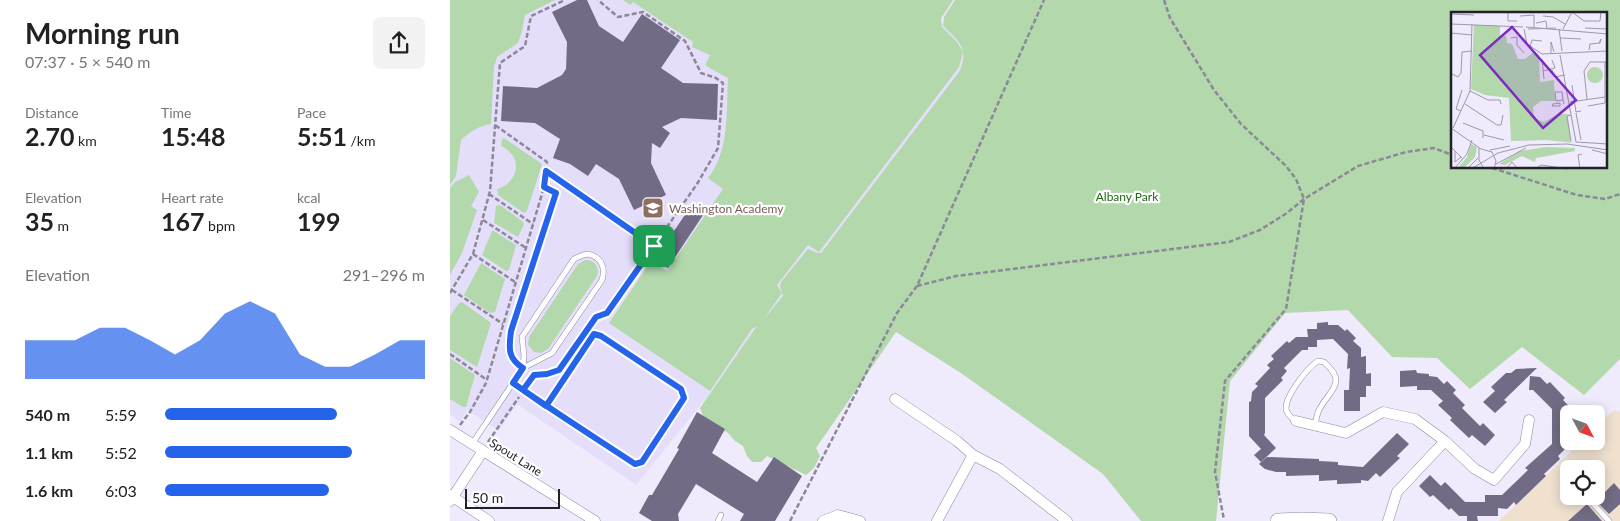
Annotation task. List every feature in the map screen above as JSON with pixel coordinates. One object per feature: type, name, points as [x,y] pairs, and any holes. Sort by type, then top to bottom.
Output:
[{"type":"main road","points":[[1278,521],[1329,521]]},
{"type":"street","points":[[896,399],[957,441],[973,455],[1000,468],[1067,521]]},
{"type":"street","points":[[1296,421],[1346,432],[1383,412],[1415,419],[1445,441],[1475,469],[1494,480],[1525,444],[1529,420]]},
{"type":"street","name":"Spout Lane","points":[[452,431],[595,521]]},
{"type":"street","points":[[1388,521],[1397,492],[1445,441]]},
{"type":"street","points":[[482,451],[451,498],[489,521]]},
{"type":"street","points":[[937,521],[973,455]]},
{"type":"street","points":[[823,521],[826,518],[838,515],[860,521]]},
{"type":"lane","points":[[472,444],[523,368],[552,353],[602,280],[604,270],[597,258],[583,255],[574,259],[522,337],[523,368]]},
{"type":"lane","points":[[513,383],[546,406],[635,464],[642,462],[684,398],[681,389],[601,336],[594,334],[546,406]]},
{"type":"lane","points":[[1296,421],[1289,416],[1286,410],[1287,403],[1305,372],[1318,361],[1324,362],[1336,375],[1336,381],[1334,388],[1320,409],[1315,425]]},
{"type":"lane","points":[[1594,505],[1609,521]]},
{"type":"lane","points":[[718,521],[721,515]]},
{"type":"path","points":[[503,324],[451,291],[473,254],[489,194],[500,63],[525,46],[531,16],[565,0]]},
{"type":"path","points":[[585,332],[596,317],[607,313],[696,184],[718,148],[723,83],[716,78],[701,73],[685,41],[643,12],[618,17],[598,0]]},
{"type":"path","points":[[790,521],[897,313],[917,286],[1044,0]]},
{"type":"path","points":[[1164,0],[1170,18],[1214,90],[1241,124],[1286,166],[1296,179],[1304,199],[1286,309],[1224,381],[1215,472],[1224,520]]},
{"type":"path","points":[[452,431],[470,412],[487,380],[544,187],[547,162],[495,125]]},
{"type":"path","points":[[917,286],[956,276],[1229,242],[1260,230],[1287,213],[1304,199],[1358,166],[1416,150],[1434,148],[1451,155]]},
{"type":"path","points":[[1495,169],[1577,195],[1604,200],[1620,194]]},
{"type":"path","points":[[546,171],[654,246]]},
{"type":"path","points":[[544,187],[556,193],[511,331],[509,346],[515,363],[534,375],[547,374],[559,370],[565,363]]},
{"type":"path","points":[[489,194],[533,224]]},
{"type":"path","points":[[483,220],[526,248]]},
{"type":"path","points":[[473,254],[516,282]]},
{"type":"path","points":[[450,354],[487,380]]},
{"type":"path","points":[[482,451],[534,375]]},
{"type":"shaded area","name":"Washington Academy","points":[[450,0],[954,0],[940,21],[974,56],[756,336],[636,485],[517,404],[499,431],[467,410],[460,422],[450,414]]},
{"type":"shaded area","points":[[1614,410],[1620,412],[1620,521],[1499,521],[1560,462],[1560,505],[1605,505],[1605,460],[1562,460],[1573,450],[1605,450],[1605,418]]},
{"type":"green space","points":[[450,0],[555,0],[525,15],[518,43],[497,57],[494,67],[491,124],[474,130],[461,140],[456,176],[450,185]]},
{"type":"green space","name":"Albany Park","points":[[623,0],[953,0],[941,18],[942,27],[957,42],[963,52],[958,41],[943,26],[944,17],[955,0],[1620,0],[1620,359],[1584,395],[1522,347],[1470,389],[1437,358],[1392,357],[1348,310],[1285,313],[1230,381],[1216,521],[1141,521],[1103,474],[961,373],[896,332],[816,448],[820,456],[814,468],[806,475],[767,456],[761,462],[752,462],[743,446],[735,441],[727,432],[715,427],[704,418],[700,408],[757,326],[752,329],[710,391],[609,323],[651,261],[667,271],[723,189],[708,178],[720,155],[726,130],[728,78],[706,66],[710,55],[692,47],[693,42],[633,2],[630,5]],"holes":[[[963,52],[959,72],[821,253],[808,249],[781,282],[780,286],[783,296],[763,320],[782,293],[777,285],[808,245],[819,252],[959,67]]]},
{"type":"green space","points":[[504,138],[542,164],[527,211],[524,213],[498,195],[497,189],[505,186],[510,181],[516,169],[513,156],[501,146]]},
{"type":"green space","points":[[469,175],[479,192],[471,206],[477,210],[462,253],[450,275],[450,188],[455,182]]},
{"type":"green space","points":[[500,205],[524,224],[518,237],[494,223],[496,206]]},
{"type":"green space","points":[[492,231],[516,245],[509,270],[506,271],[482,255]]},
{"type":"green space","points":[[585,260],[592,261],[596,265],[598,270],[597,276],[548,349],[541,353],[534,352],[528,345],[529,337],[578,264]]},
{"type":"green space","points":[[481,263],[505,279],[495,312],[490,313],[464,295]]},
{"type":"green space","points":[[462,302],[491,323],[477,367],[450,350],[450,316],[459,303]]},
{"type":"green space","points":[[450,358],[475,375],[466,407],[450,399]]},
{"type":"building","points":[[577,0],[587,0],[599,26],[623,42],[642,14],[680,40],[661,68],[683,83],[718,84],[717,120],[681,118],[662,127],[670,133],[660,148],[652,143],[651,163],[666,195],[634,210],[619,179],[596,164],[588,176],[570,164],[553,158],[560,139],[535,123],[501,121],[503,86],[537,88],[562,75],[566,69],[567,42],[552,12]]},
{"type":"building","points":[[693,203],[705,212],[668,268],[655,259]]},
{"type":"building","points":[[1328,322],[1328,325],[1338,325],[1345,331],[1347,329],[1356,338],[1353,341],[1361,348],[1361,357],[1366,356],[1366,374],[1371,373],[1371,386],[1366,386],[1366,397],[1360,397],[1360,411],[1344,411],[1344,390],[1349,390],[1350,368],[1347,369],[1348,354],[1333,339],[1317,340],[1317,347],[1308,347],[1308,350],[1302,350],[1284,368],[1287,371],[1281,378],[1283,380],[1265,398],[1264,435],[1276,448],[1261,462],[1254,455],[1261,449],[1249,436],[1249,402],[1251,401],[1252,392],[1258,386],[1255,384],[1270,368],[1267,365],[1274,359],[1271,356],[1287,341],[1289,343],[1296,337],[1308,337],[1307,329],[1317,329],[1317,323]]},
{"type":"building","points":[[1537,368],[1504,400],[1507,402],[1495,413],[1483,402],[1495,391],[1491,387],[1506,373],[1511,373],[1516,369]]},
{"type":"building","points":[[1416,370],[1417,373],[1437,377],[1444,384],[1447,381],[1456,390],[1453,393],[1465,405],[1462,408],[1480,426],[1483,423],[1495,435],[1485,446],[1472,435],[1469,438],[1450,420],[1452,418],[1438,405],[1443,401],[1431,390],[1417,390],[1417,386],[1400,387],[1400,371]]},
{"type":"building","points":[[1530,376],[1540,377],[1547,384],[1550,382],[1565,398],[1563,400],[1568,405],[1560,405],[1560,450],[1564,450],[1558,456],[1560,459],[1544,474],[1546,476],[1516,505],[1514,502],[1507,509],[1498,508],[1498,516],[1477,516],[1478,521],[1467,521],[1467,516],[1459,516],[1451,508],[1449,510],[1433,495],[1430,497],[1419,486],[1430,475],[1441,486],[1445,482],[1465,502],[1485,502],[1485,495],[1502,495],[1528,470],[1525,468],[1552,444],[1552,409],[1533,390],[1529,390]]},
{"type":"building","points":[[697,412],[725,429],[712,453],[757,482],[774,457],[802,476],[775,521],[740,521],[744,514],[696,484],[678,514],[679,521],[652,521],[639,513],[679,449],[677,448]]},
{"type":"building","points":[[1397,433],[1409,444],[1397,456],[1400,458],[1380,477],[1376,473],[1368,481],[1361,480],[1361,483],[1337,484],[1337,480],[1319,481],[1319,475],[1286,476],[1286,472],[1265,469],[1259,464],[1267,457],[1319,459],[1319,461],[1338,462],[1338,465],[1363,467]]},
{"type":"building","points":[[1614,483],[1620,490],[1620,504],[1609,514],[1600,505],[1605,505],[1605,492]]},
{"type":"building","points":[[1588,505],[1602,521],[1568,521]]},
{"type":"place","name":"Washington Academy","points":[[653,208]]},
{"type":"route","points":[[654,246],[546,171],[544,187],[556,193],[511,331],[509,346],[515,363],[523,368],[513,383],[523,390],[546,406],[635,464],[642,462],[684,398],[681,389],[601,336],[594,334],[546,406],[523,390],[534,375],[547,374],[559,370],[596,317],[607,313],[654,246]]}]
